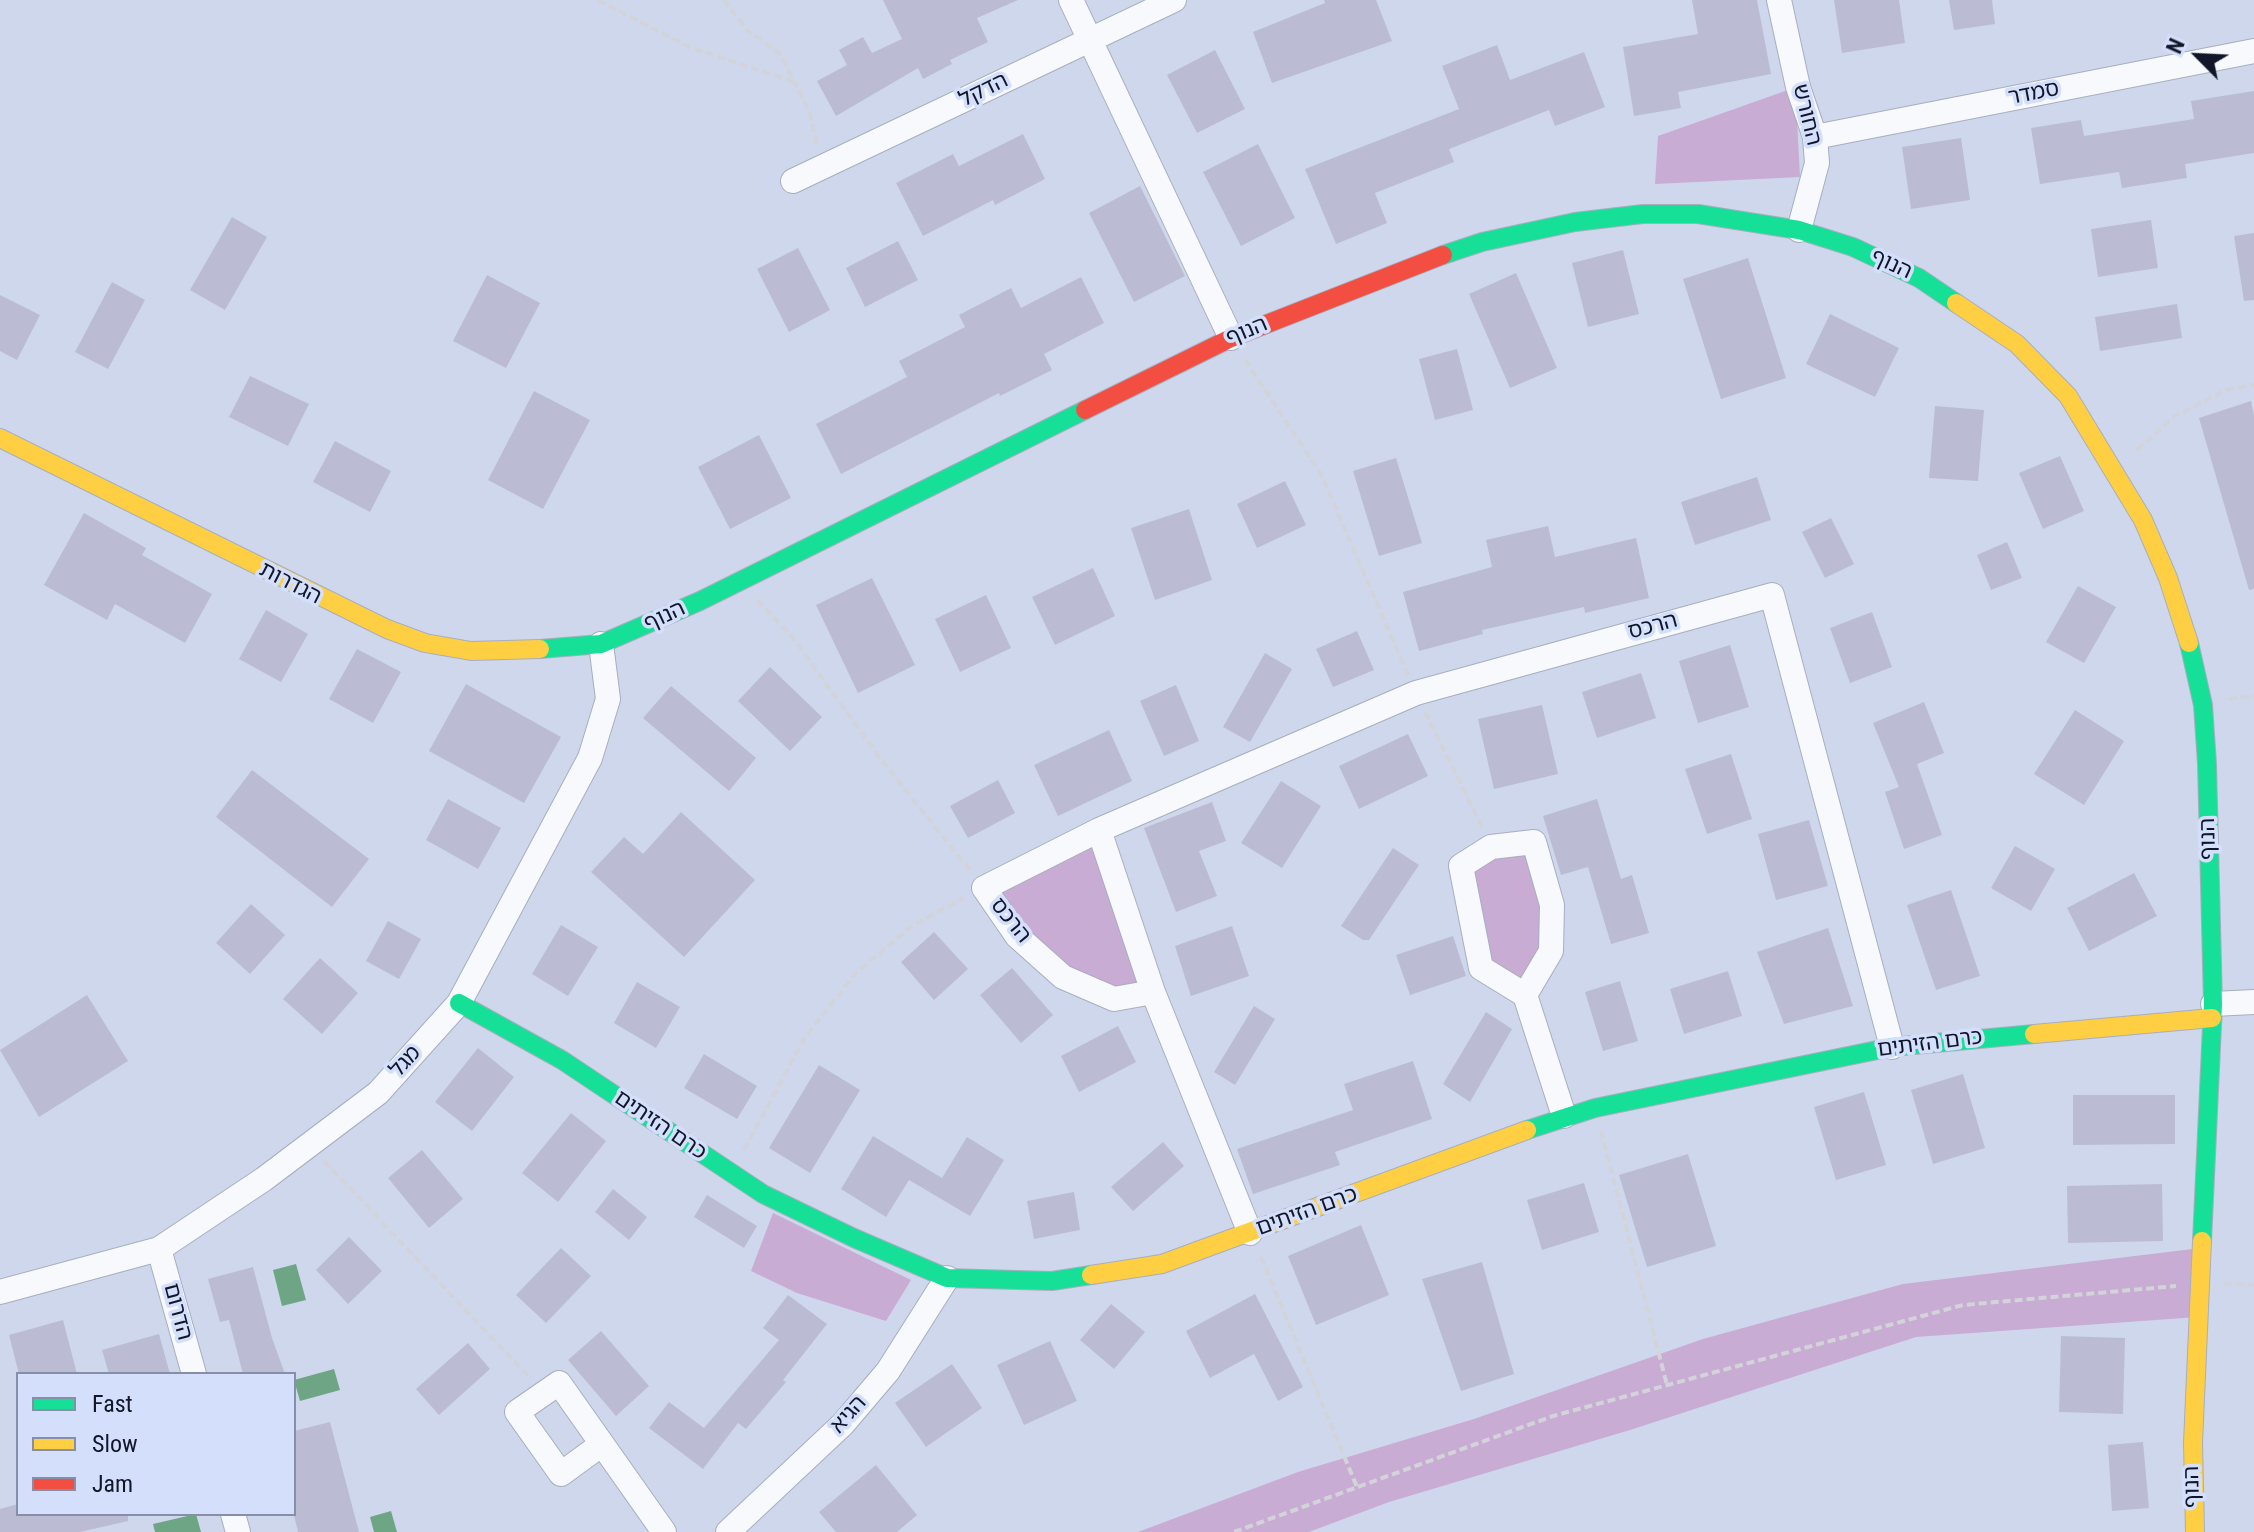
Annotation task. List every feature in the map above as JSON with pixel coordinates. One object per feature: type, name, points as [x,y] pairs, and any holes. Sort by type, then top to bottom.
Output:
[{"type":"street","points":[[1071,0],[1231,338]]},
{"type":"street","name":"הדקל","points":[[793,181],[1174,0]]},
{"type":"street","name":"החורש","points":[[1779,0],[1798,87],[1815,137],[1817,163],[1799,230]]},
{"type":"street","name":"סמדר","points":[[1815,137],[2254,51]]},
{"type":"street","name":"הנוף","points":[[601,644],[700,601],[1231,338],[1376,279],[1482,242],[1575,222],[1643,214],[1698,214],[1799,230],[1853,247],[1919,278],[2017,344],[2068,396],[2143,520],[2173,591],[2190,645],[2203,705],[2212,1011],[2193,1443],[2195,1532]]},
{"type":"street","name":"הגדרות","points":[[0,438],[338,608],[425,643],[471,651],[516,651],[601,644]]},
{"type":"street","name":"הרכס","points":[[1153,992],[1114,999],[1063,977],[1017,936],[984,888],[1099,830],[1416,693],[1772,595],[1892,1047]]},
{"type":"street","name":"מגל","points":[[0,1292],[159,1249],[378,1093],[459,1003],[590,758],[608,699],[601,644]]},
{"type":"street","points":[[1099,830],[1153,992],[1250,1233]]},
{"type":"street","points":[[1525,995],[1551,951],[1552,905],[1534,842],[1491,847],[1461,866],[1481,968],[1525,995],[1564,1116]]},
{"type":"street","points":[[2212,1011],[2254,1002]]},
{"type":"street","name":"כרם הזיתים","points":[[459,1003],[562,1060],[763,1194],[947,1278],[1052,1281],[1162,1264],[1564,1116],[1595,1108],[1892,1047],[2212,1011]]},
{"type":"street","name":"הדרום","points":[[159,1249],[193,1372]]},
{"type":"street","name":"הגיא","points":[[728,1532],[843,1424],[888,1371],[947,1278]]},
{"type":"street","points":[[602,1444],[561,1474],[517,1412],[559,1383],[602,1444],[664,1532]]},
{"type":"path","points":[[598,0],[689,47],[795,82]]},
{"type":"path","points":[[724,0],[746,29],[781,55],[809,111],[815,142],[833,163]]},
{"type":"path","points":[[1231,338],[1321,474],[1416,693],[1491,847]]},
{"type":"path","points":[[2137,450],[2175,416],[2226,390],[2254,385]]},
{"type":"path","points":[[731,1173],[805,1037],[856,973],[913,925],[984,888],[880,758],[790,634],[737,580]]},
{"type":"path","points":[[1595,1108],[1667,1385]]},
{"type":"path","points":[[309,1145],[544,1393]]},
{"type":"path","points":[[1250,1233],[1357,1487]]},
{"type":"path","points":[[1234,1532],[1553,1416],[1963,1305],[2199,1284],[2254,1285]]},
{"type":"shaded area","points":[[1788,90],[1797,120],[1800,177],[1655,184],[1658,136]]},
{"type":"shaded area","points":[[1099,830],[1153,992],[1114,999],[1063,977],[984,888]]},
{"type":"shaded area","points":[[1534,842],[1552,905],[1525,995],[1481,968],[1461,866]]},
{"type":"shaded area","points":[[773,1213],[911,1280],[886,1321],[797,1293],[751,1271]]},
{"type":"shaded area","points":[[2201,1248],[2198,1317],[1916,1337],[1630,1430],[1389,1502],[1309,1532],[1138,1532],[1298,1472],[1474,1419],[1703,1339],[1903,1284]]},
{"type":"shaded area","points":[[296,1264],[306,1300],[282,1306],[273,1270]]},
{"type":"shaded area","points":[[334,1369],[340,1390],[300,1401],[296,1379]]},
{"type":"shaded area","points":[[391,1511],[397,1532],[374,1532],[370,1517]]},
{"type":"shaded area","points":[[197,1516],[201,1532],[155,1532],[153,1524]]},
{"type":"building","points":[[883,0],[1018,0],[977,18],[988,42],[950,60],[952,64],[923,79],[918,68],[836,116],[817,81],[847,65],[839,50],[863,37],[872,53],[902,39]]},
{"type":"building","points":[[1324,0],[1376,0],[1392,41],[1272,83],[1253,32],[1325,3]]},
{"type":"building","points":[[1692,0],[1757,0],[1771,74],[1678,92],[1681,108],[1634,116],[1623,47],[1698,34]]},
{"type":"building","points":[[1834,0],[1899,0],[1905,43],[1842,53]]},
{"type":"building","points":[[1949,0],[1992,0],[1995,24],[1954,30]]},
{"type":"building","points":[[1497,45],[1510,80],[1584,52],[1605,107],[1555,126],[1549,110],[1449,149],[1454,162],[1375,193],[1387,223],[1336,244],[1305,169],[1459,109],[1442,66]]},
{"type":"building","points":[[1215,50],[1245,109],[1197,133],[1167,75]]},
{"type":"building","points":[[2254,91],[2254,153],[2185,164],[2187,178],[2122,188],[2119,172],[2040,184],[2031,128],[2081,120],[2084,136],[2194,119],[2191,101]]},
{"type":"building","points":[[1023,134],[1045,179],[995,205],[993,200],[923,236],[896,183],[953,154],[959,166]]},
{"type":"building","points":[[1961,138],[1970,200],[1911,209],[1902,147]]},
{"type":"building","points":[[1258,144],[1295,218],[1241,246],[1203,172]]},
{"type":"building","points":[[1140,186],[1185,276],[1134,302],[1089,213]]},
{"type":"building","points":[[232,217],[267,237],[225,310],[190,290]]},
{"type":"building","points":[[2151,220],[2158,268],[2098,277],[2091,229]]},
{"type":"building","points":[[2254,233],[2254,300],[2244,301],[2234,236]]},
{"type":"building","points":[[898,241],[918,280],[865,307],[846,268]]},
{"type":"building","points":[[798,248],[830,310],[789,332],[757,269]]},
{"type":"building","points":[[1623,250],[1639,314],[1588,327],[1572,263]]},
{"type":"building","points":[[1748,258],[1786,378],[1721,399],[1683,279]]},
{"type":"building","points":[[1516,273],[1557,368],[1510,388],[1469,294]]},
{"type":"building","points":[[487,275],[540,303],[506,368],[453,341]]},
{"type":"building","points":[[1081,277],[1104,323],[1044,354],[1052,370],[1000,396],[999,393],[841,474],[816,424],[907,377],[899,361],[965,327],[959,315],[1011,288],[1021,308]]},
{"type":"building","points":[[112,282],[145,300],[108,369],[75,352]]},
{"type":"building","points":[[0,295],[40,315],[17,360],[0,351]]},
{"type":"building","points":[[2177,304],[2182,338],[2100,351],[2095,317]]},
{"type":"building","points":[[1830,314],[1899,348],[1875,397],[1806,364]]},
{"type":"building","points":[[1457,349],[1473,410],[1435,420],[1419,359]]},
{"type":"building","points":[[250,376],[309,404],[288,446],[229,417]]},
{"type":"building","points":[[534,391],[590,420],[543,509],[488,480]]},
{"type":"building","points":[[2251,401],[2254,416],[2254,589],[2249,590],[2199,418]]},
{"type":"building","points":[[1935,406],[1984,410],[1978,481],[1929,478]]},
{"type":"building","points":[[759,435],[791,498],[730,529],[698,467]]},
{"type":"building","points":[[335,441],[391,471],[370,512],[313,482]]},
{"type":"building","points":[[2060,456],[2084,511],[2043,529],[2019,473]]},
{"type":"building","points":[[1396,458],[1422,543],[1379,556],[1353,471]]},
{"type":"building","points":[[1757,477],[1771,520],[1695,545],[1681,502]]},
{"type":"building","points":[[1285,481],[1306,525],[1257,548],[1237,504]]},
{"type":"building","points":[[1189,509],[1212,580],[1155,600],[1131,528]]},
{"type":"building","points":[[84,513],[146,548],[142,555],[212,594],[185,643],[115,604],[107,620],[44,585]]},
{"type":"building","points":[[1831,518],[1854,564],[1825,578],[1802,532]]},
{"type":"building","points":[[1548,526],[1555,557],[1636,538],[1649,598],[1585,613],[1584,607],[1482,630],[1483,634],[1419,651],[1403,592],[1492,567],[1486,540]]},
{"type":"building","points":[[2007,542],[2022,578],[1991,590],[1977,555]]},
{"type":"building","points":[[1093,568],[1115,616],[1055,645],[1032,597]]},
{"type":"building","points":[[872,578],[915,665],[858,693],[816,605]]},
{"type":"building","points":[[2078,586],[2116,607],[2084,663],[2046,642]]},
{"type":"building","points":[[986,595],[1011,648],[960,672],[935,619]]},
{"type":"building","points":[[266,610],[308,634],[281,682],[239,659]]},
{"type":"building","points":[[1872,612],[1892,667],[1850,683],[1830,628]]},
{"type":"building","points":[[1357,631],[1374,670],[1333,687],[1316,649]]},
{"type":"building","points":[[1730,645],[1749,707],[1698,723],[1679,661]]},
{"type":"building","points":[[357,649],[401,672],[373,723],[329,699]]},
{"type":"building","points":[[1265,653],[1292,669],[1250,742],[1223,727]]},
{"type":"building","points":[[770,667],[822,717],[790,751],[738,701]]},
{"type":"building","points":[[1641,673],[1656,718],[1597,738],[1582,692]]},
{"type":"building","points":[[466,684],[561,737],[524,803],[429,751]]},
{"type":"building","points":[[1176,685],[1199,741],[1164,756],[1140,701]]},
{"type":"building","points":[[671,686],[756,758],[729,791],[643,718]]},
{"type":"building","points":[[1924,702],[1944,753],[1917,764],[1942,835],[1904,849],[1885,792],[1899,787],[1873,723]]},
{"type":"building","points":[[1542,705],[1558,774],[1494,789],[1478,719]]},
{"type":"building","points":[[2075,710],[2124,741],[2084,805],[2034,774]]},
{"type":"building","points":[[1109,730],[1132,781],[1058,816],[1034,765]]},
{"type":"building","points":[[1408,734],[1428,776],[1359,809],[1339,766]]},
{"type":"building","points":[[1731,754],[1752,819],[1707,834],[1685,769]]},
{"type":"building","points":[[252,770],[369,859],[332,907],[216,817]]},
{"type":"building","points":[[998,780],[1015,813],[968,838],[950,806]]},
{"type":"building","points":[[1281,781],[1321,806],[1282,868],[1241,843]]},
{"type":"building","points":[[448,799],[501,828],[478,869],[426,840]]},
{"type":"building","points":[[1597,799],[1621,879],[1632,875],[1649,933],[1611,944],[1588,867],[1561,875],[1543,816]]},
{"type":"building","points":[[1212,802],[1226,841],[1199,851],[1217,896],[1176,912],[1144,828]]},
{"type":"building","points":[[681,812],[755,880],[684,957],[591,872],[624,837],[643,854]]},
{"type":"building","points":[[1809,820],[1828,886],[1776,900],[1758,834]]},
{"type":"building","points":[[2015,846],[2055,869],[2031,911],[1991,888]]},
{"type":"building","points":[[1393,848],[1419,865],[1369,940],[1363,940],[1341,926]]},
{"type":"building","points":[[2134,873],[2157,916],[2089,951],[2067,908]]},
{"type":"building","points":[[1951,890],[1980,976],[1936,990],[1907,905]]},
{"type":"building","points":[[251,904],[285,935],[250,974],[216,943]]},
{"type":"building","points":[[388,921],[421,939],[399,979],[366,961]]},
{"type":"building","points":[[561,925],[598,947],[568,996],[532,974]]},
{"type":"building","points":[[1232,926],[1249,976],[1191,996],[1175,946]]},
{"type":"building","points":[[1828,928],[1853,1006],[1784,1024],[1757,952]]},
{"type":"building","points":[[934,932],[968,969],[934,1000],[901,962]]},
{"type":"building","points":[[1453,936],[1466,976],[1410,995],[1396,955]]},
{"type":"building","points":[[320,958],[358,993],[322,1034],[283,999]]},
{"type":"building","points":[[1012,968],[1053,1015],[1021,1043],[980,995]]},
{"type":"building","points":[[1728,971],[1742,1016],[1684,1034],[1670,989]]},
{"type":"building","points":[[1620,981],[1638,1041],[1603,1051],[1585,992]]},
{"type":"building","points":[[637,982],[680,1007],[656,1048],[614,1023]]},
{"type":"building","points":[[87,995],[128,1061],[39,1117],[0,1050]]},
{"type":"building","points":[[1254,1006],[1275,1019],[1235,1085],[1214,1072]]},
{"type":"building","points":[[1486,1012],[1512,1029],[1470,1102],[1443,1084]]},
{"type":"building","points":[[1118,1026],[1136,1062],[1079,1092],[1061,1056]]},
{"type":"building","points":[[478,1048],[514,1077],[472,1131],[435,1102]]},
{"type":"building","points":[[704,1054],[757,1086],[737,1119],[684,1088]]},
{"type":"building","points":[[1413,1061],[1432,1119],[1335,1152],[1340,1165],[1253,1194],[1237,1149],[1353,1110],[1344,1084]]},
{"type":"building","points":[[819,1065],[860,1090],[810,1173],[769,1148]]},
{"type":"building","points":[[1963,1074],[1985,1148],[1933,1164],[1911,1090]]},
{"type":"building","points":[[1864,1092],[1886,1165],[1836,1180],[1814,1107]]},
{"type":"building","points":[[2073,1095],[2175,1095],[2175,1144],[2073,1145]]},
{"type":"building","points":[[571,1113],[606,1141],[558,1202],[522,1173]]},
{"type":"building","points":[[873,1136],[942,1178],[967,1137],[1004,1160],[970,1216],[909,1180],[886,1217],[841,1189]]},
{"type":"building","points":[[1163,1142],[1184,1166],[1133,1211],[1111,1187]]},
{"type":"building","points":[[422,1150],[463,1199],[429,1228],[388,1178]]},
{"type":"building","points":[[1688,1154],[1716,1246],[1647,1267],[1619,1175]]},
{"type":"building","points":[[1584,1183],[1599,1232],[1542,1250],[1527,1200]]},
{"type":"building","points":[[2162,1184],[2163,1241],[2068,1243],[2067,1186]]},
{"type":"building","points":[[613,1189],[647,1217],[629,1240],[595,1212]]},
{"type":"building","points":[[1074,1192],[1080,1230],[1034,1239],[1027,1201]]},
{"type":"building","points":[[707,1195],[757,1226],[744,1248],[694,1217]]},
{"type":"building","points":[[1361,1225],[1389,1295],[1316,1325],[1288,1256]]},
{"type":"building","points":[[349,1237],[382,1271],[348,1304],[316,1270]]},
{"type":"building","points":[[561,1248],[591,1276],[546,1323],[516,1295]]},
{"type":"building","points":[[1482,1262],[1514,1374],[1461,1391],[1422,1279]]},
{"type":"building","points":[[253,1267],[284,1372],[242,1372],[229,1320],[220,1322],[208,1279]]},
{"type":"building","points":[[1255,1294],[1303,1387],[1278,1401],[1254,1354],[1210,1378],[1186,1331]]},
{"type":"building","points":[[788,1295],[827,1324],[783,1380],[786,1382],[746,1429],[738,1423],[703,1469],[649,1428],[669,1402],[704,1428],[779,1340],[763,1328]]},
{"type":"building","points":[[1111,1304],[1145,1332],[1114,1369],[1080,1340]]},
{"type":"building","points":[[63,1320],[76,1372],[18,1372],[9,1335]]},
{"type":"building","points":[[601,1331],[649,1386],[616,1416],[568,1360]]},
{"type":"building","points":[[159,1334],[169,1372],[108,1372],[102,1350]]},
{"type":"building","points":[[2061,1336],[2125,1338],[2123,1414],[2059,1412]]},
{"type":"building","points":[[1050,1341],[1077,1401],[1024,1425],[997,1365]]},
{"type":"building","points":[[468,1343],[490,1369],[439,1415],[416,1389]]},
{"type":"building","points":[[952,1364],[982,1408],[926,1447],[895,1403]]},
{"type":"building","points":[[330,1422],[359,1532],[298,1532],[294,1516],[296,1430]]},
{"type":"building","points":[[2143,1442],[2149,1508],[2112,1511],[2108,1445]]},
{"type":"building","points":[[876,1465],[917,1515],[897,1532],[836,1532],[819,1512]]},
{"type":"building","points":[[16,1505],[16,1516],[128,1516],[128,1521],[80,1532],[0,1532],[0,1509]]},
{"type":"traffic: fast","points":[[1443,255],[1482,242],[1575,222],[1643,214],[1698,214],[1799,230],[1853,247],[1919,278],[1956,303]]},
{"type":"traffic: fast","points":[[540,649],[601,644],[700,601],[1085,410]]},
{"type":"traffic: fast","points":[[2189,643],[2203,705],[2207,764],[2213,1004],[2202,1241]]},
{"type":"traffic: fast","points":[[459,1003],[562,1060],[763,1194],[854,1238],[947,1278],[1052,1281],[1091,1275]]},
{"type":"traffic: fast","points":[[1527,1130],[1595,1108],[1892,1047],[2034,1034]]},
{"type":"traffic: slow","points":[[1956,303],[2017,344],[2068,396],[2143,520],[2168,578],[2189,643]]},
{"type":"traffic: slow","points":[[0,438],[387,629],[425,643],[471,651],[540,649]]},
{"type":"traffic: slow","points":[[2034,1034],[2212,1018]]},
{"type":"traffic: slow","points":[[1091,1275],[1162,1264],[1527,1130]]},
{"type":"traffic: slow","points":[[2195,1532],[2193,1443],[2202,1241]]},
{"type":"traffic: jam","points":[[1085,410],[1231,338],[1443,255]]}]
